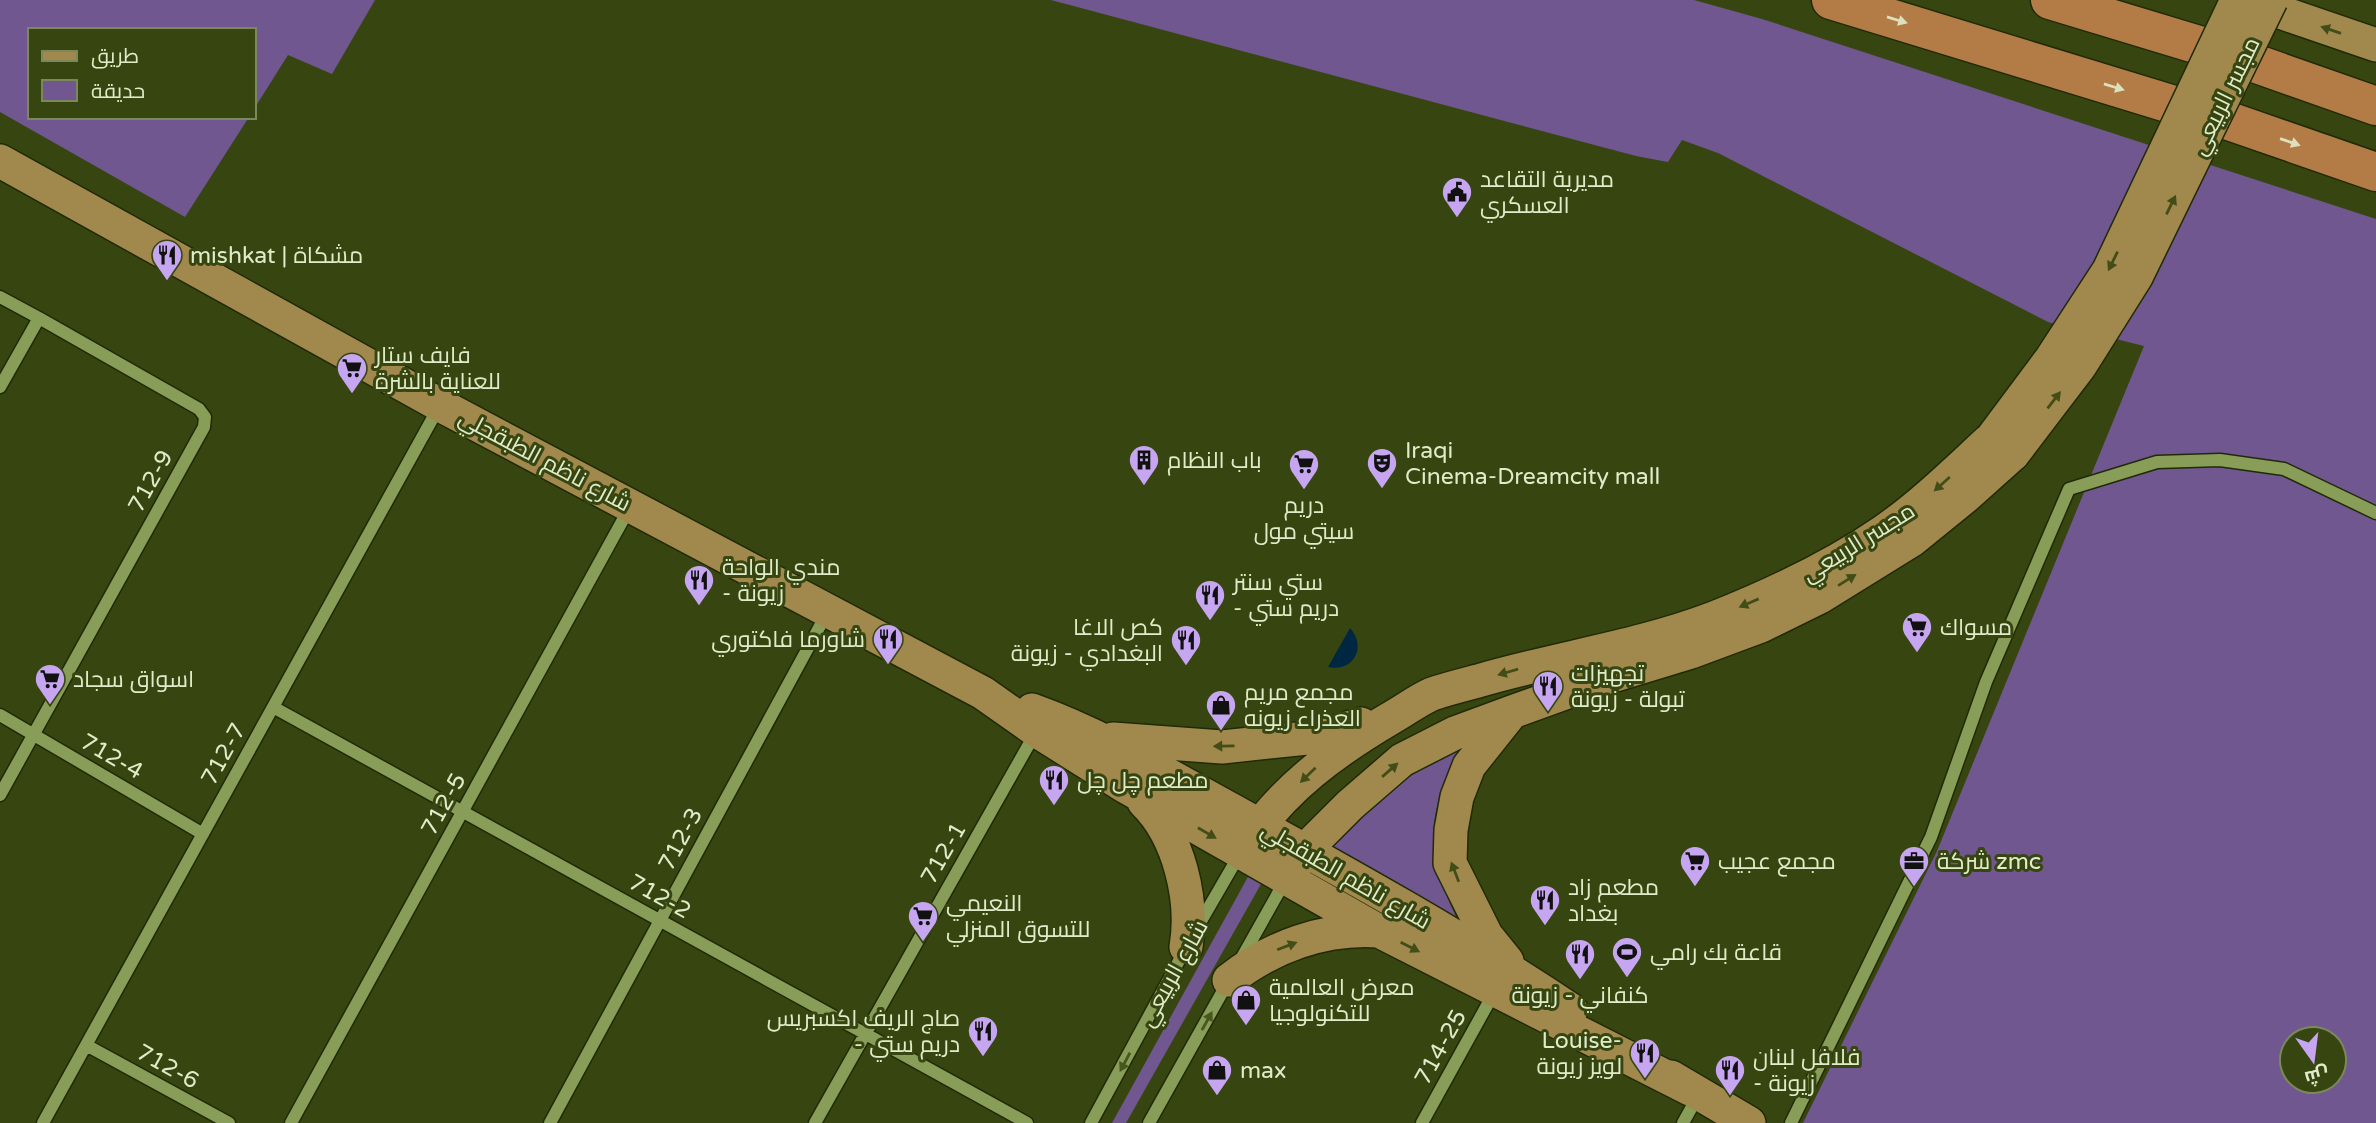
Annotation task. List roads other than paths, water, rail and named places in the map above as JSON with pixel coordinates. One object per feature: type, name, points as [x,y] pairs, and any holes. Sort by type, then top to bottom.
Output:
[{"type":"highway","points":[[1832,0],[2174,105]]},
{"type":"highway","points":[[2050,0],[2202,46]]},
{"type":"highway","points":[[2254,64],[2376,106]]},
{"type":"highway","points":[[2226,120],[2376,172]]},
{"type":"main road","name":"مجسر الربيعي","points":[[1250,839],[1312,770],[1349,743],[1431,695],[1528,666],[1637,641],[1712,618],[1773,593],[1826,566],[1884,531],[1936,490],[2003,446],[2051,359],[2109,270],[2237,0]]},
{"type":"main road","name":"مجسر الربيعي","points":[[1305,850],[1350,805],[1402,760],[1455,733],[1761,626],[1820,597],[1912,540],[1965,497],[2003,446],[2081,366],[2136,277],[2281,6]]},
{"type":"main road","points":[[2281,6],[2376,44]]},
{"type":"main road","name":"شارع ناظم الطبقجلي","points":[[0,161],[440,405],[827,612],[1042,723],[1126,787],[1250,839],[1305,850],[1691,1102],[1749,1123]]},
{"type":"main road","points":[[1100,738],[1222,747],[1271,744],[1317,737],[1362,724],[1431,695]]},
{"type":"main road","points":[[1505,981],[1486,935],[1450,863],[1451,830],[1457,797],[1469,766],[1512,712]]},
{"type":"main road","name":"شارع ناظم الطبقجلي","points":[[1042,723],[1100,738],[1250,839],[1286,878],[1379,931],[1505,981]]},
{"type":"main road","points":[[1126,787],[1158,817],[1167,834],[1179,869],[1189,915],[1186,947]]},
{"type":"main road","points":[[1286,878],[1305,850]]},
{"type":"main road","points":[[1229,980],[1253,961],[1295,943],[1352,931],[1379,931]]},
{"type":"street","points":[[0,297],[39,318],[0,387]]},
{"type":"street","name":"712-9","points":[[33,734],[204,426],[205,417],[200,409],[39,318]]},
{"type":"street","name":"712-7","points":[[43,1123],[440,405]]},
{"type":"street","points":[[1791,1123],[1931,837],[1986,682],[2069,489],[2157,462],[2220,460],[2284,469],[2376,513]]},
{"type":"street","name":"712-5","points":[[291,1123],[631,505]]},
{"type":"street","name":"712-3","points":[[551,1123],[827,612]]},
{"type":"street","name":"712-2","points":[[273,706],[1027,1123]]},
{"type":"street","name":"712-4","points":[[0,715],[203,834]]},
{"type":"street","name":"712-1","points":[[816,1123],[1042,723]]},
{"type":"street","points":[[0,795],[33,734]]},
{"type":"street","name":"شارع الربيعي","points":[[1091,1123],[1186,947],[1250,839]]},
{"type":"street","points":[[1149,1123],[1286,878]]},
{"type":"street","name":"714-25","points":[[1422,1123],[1505,981]]},
{"type":"street","name":"712-6","points":[[86,1045],[229,1123]]},
{"type":"water","points":[[1350,628],[1357,643],[1355,656],[1345,666],[1328,667]]},
{"type":"place","name":"مديرية التقاعد العسكري","points":[[1457,219]]},
{"type":"place","name":"mishkat | مشكاة","points":[[167,282]]},
{"type":"place","name":"فايف ستار للعناية بالشرة","points":[[352,395]]},
{"type":"place","name":"باب النظام","points":[[1144,487]]},
{"type":"place","name":"Iraqi Cinema-Dreamcity mall","points":[[1382,490]]},
{"type":"place","name":"دريم سيتي مول","points":[[1304,491]]},
{"type":"place","name":"مندي الواحة - زيونة","points":[[699,607]]},
{"type":"place","name":"ستي سنتر - دريم ستي","points":[[1210,622]]},
{"type":"place","name":"مسواك","points":[[1917,654]]},
{"type":"place","name":"شاورما فاكتوري","points":[[888,666]]},
{"type":"place","name":"كص الاغا البغدادي - زيونة","points":[[1186,667]]},
{"type":"place","name":"اسواق سجاد","points":[[50,706]]},
{"type":"place","name":"تجهيزات تبولة - زيونة","points":[[1548,713]]},
{"type":"place","name":"مجمع مريم العذراء زيونه","points":[[1221,732]]},
{"type":"place","name":"مطعم چل چل","points":[[1054,807]]},
{"type":"place","name":"مجمع عجيب","points":[[1695,888]]},
{"type":"place","name":"شركة zmc","points":[[1914,888]]},
{"type":"place","name":"مطعم زاد بغداد","points":[[1545,927]]},
{"type":"place","name":"النعيمي للتسوق المنزلي","points":[[923,943]]},
{"type":"place","name":"قاعة بك رامي","points":[[1627,979]]},
{"type":"place","name":"كنفاني - زيونة","points":[[1580,981]]},
{"type":"place","name":"معرض العالمية للتكنولوجيا","points":[[1246,1027]]},
{"type":"place","name":"صاج الريف اكسبريس - دريم ستي","points":[[983,1058]]},
{"type":"place","name":"Louise- لويز زيونة","points":[[1645,1080]]},
{"type":"place","name":"max","points":[[1217,1097]]},
{"type":"place","name":"فلافل لبنان - زيونة","points":[[1730,1097]]}]
